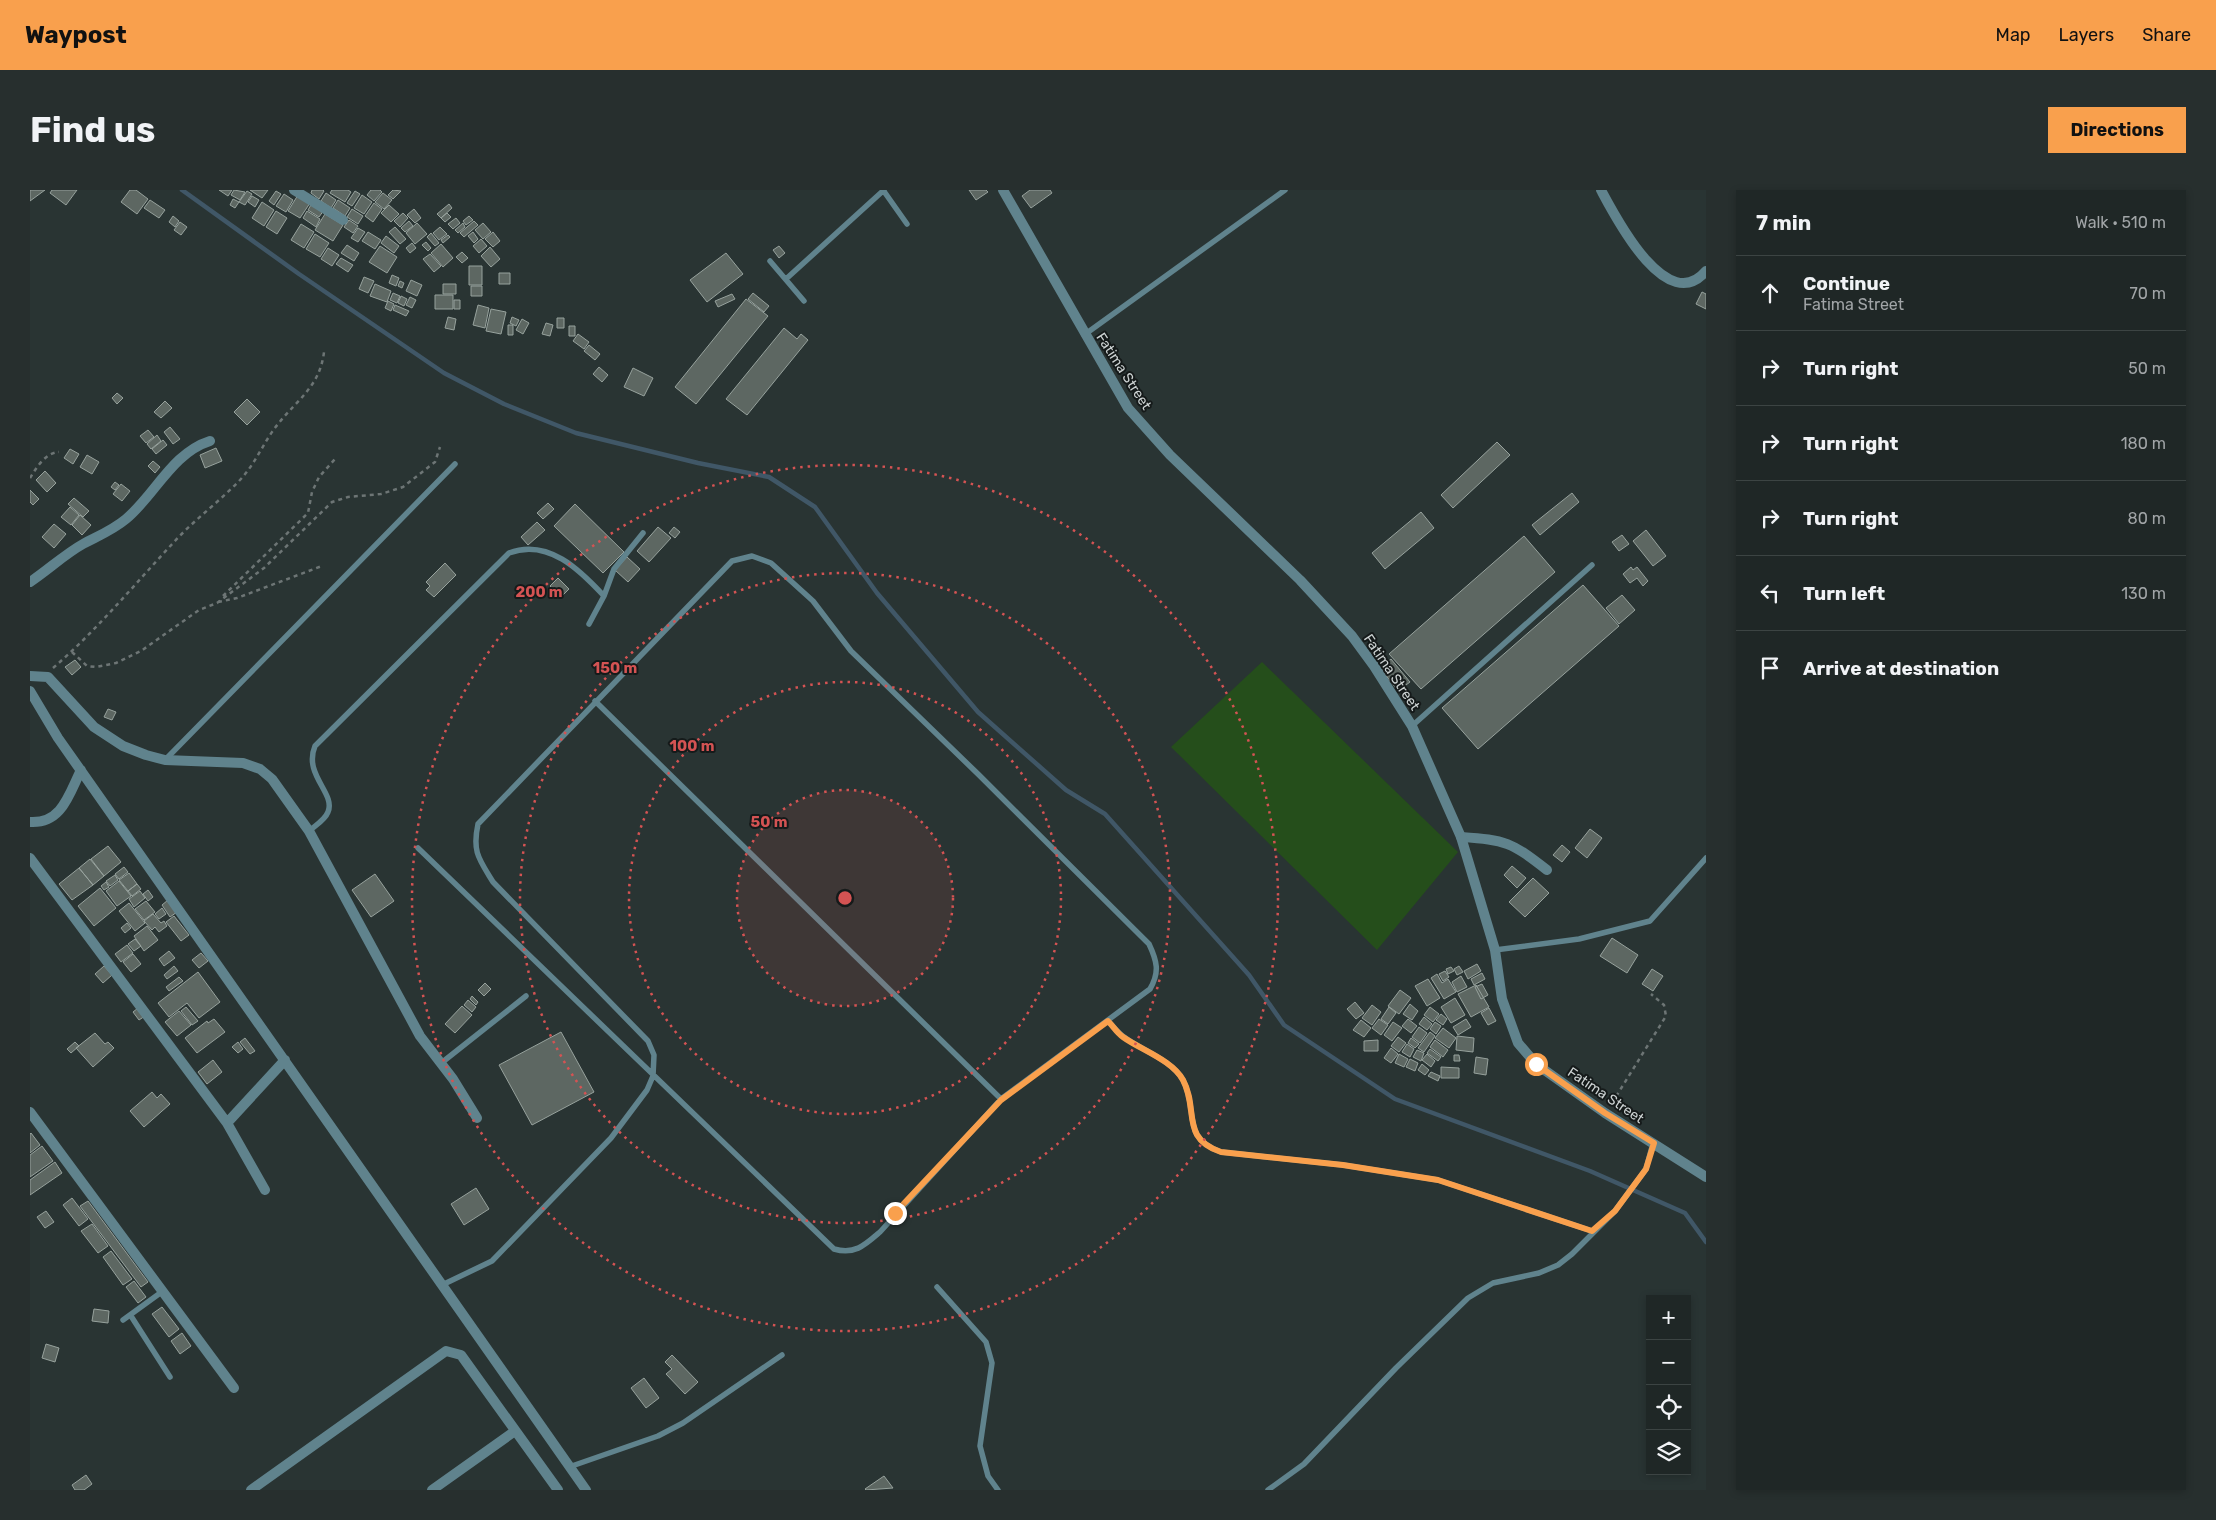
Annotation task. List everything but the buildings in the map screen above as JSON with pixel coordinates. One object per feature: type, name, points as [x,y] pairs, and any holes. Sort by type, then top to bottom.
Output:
[{"type":"street","points":[[294,190],[343,220]]},
{"type":"street","name":"Fatima Street","points":[[1003,190],[1084,335],[1128,408],[1170,454],[1300,580],[1352,636],[1374,666],[1412,726],[1461,837],[1495,950],[1502,999],[1518,1043],[1536,1064],[1605,1113],[1706,1177]]},
{"type":"street","points":[[1601,190],[1630,238],[1648,262],[1665,278],[1683,284],[1702,276],[1706,271]]},
{"type":"street","points":[[30,582],[83,544],[99,538],[126,519],[180,460],[202,444],[210,441]]},
{"type":"street","points":[[30,676],[45,676],[94,727],[108,737],[146,755],[165,760],[221,761],[260,769],[286,796],[309,831],[420,1036],[453,1079],[477,1118]]},
{"type":"street","points":[[30,691],[58,738],[586,1490]]},
{"type":"street","points":[[30,822],[38,823],[56,815],[81,770]]},
{"type":"street","points":[[1461,837],[1505,842],[1518,848],[1547,870]]},
{"type":"street","points":[[30,858],[226,1123],[265,1190]]},
{"type":"street","points":[[226,1123],[285,1060]]},
{"type":"street","points":[[30,1112],[234,1388]]},
{"type":"street","points":[[250,1490],[446,1351],[461,1355],[558,1490]]},
{"type":"street","points":[[432,1490],[515,1431]]},
{"type":"lane","points":[[786,279],[884,190],[907,224]]},
{"type":"lane","points":[[1084,335],[1285,190]]},
{"type":"lane","points":[[770,261],[804,302]]},
{"type":"lane","points":[[165,760],[455,464]]},
{"type":"lane","points":[[589,624],[604,596],[614,569],[642,533]]},
{"type":"lane","points":[[309,831],[325,818],[330,810],[327,797],[312,766],[311,755],[315,746],[509,553],[520,549],[530,549],[557,556],[582,573],[604,596]]},
{"type":"lane","points":[[418,848],[653,1076],[834,1249],[844,1252],[855,1251],[865,1246],[880,1232],[1001,1100],[1150,989],[1157,977],[1156,961],[1149,944],[851,651],[813,601],[771,563],[752,556],[732,561],[478,824],[474,843],[479,858],[493,882],[648,1040],[654,1055],[653,1076],[647,1090],[611,1138],[492,1261],[442,1285]]},
{"type":"lane","points":[[1412,726],[1592,565]]},
{"type":"lane","points":[[595,701],[1001,1100]]},
{"type":"lane","points":[[1495,950],[1579,940],[1650,921],[1706,858]]},
{"type":"lane","points":[[440,1064],[526,996]]},
{"type":"lane","points":[[1108,1021],[1122,1036],[1172,1068],[1182,1078],[1187,1091],[1196,1137],[1207,1147],[1221,1152],[1343,1165],[1438,1180],[1592,1231]]},
{"type":"lane","points":[[1268,1490],[1304,1464],[1396,1368],[1468,1298],[1493,1283],[1539,1273],[1558,1265],[1572,1254],[1592,1231],[1615,1211],[1646,1169],[1654,1143]]},
{"type":"lane","points":[[937,1287],[986,1342],[992,1363],[980,1446],[988,1476],[998,1490]]},
{"type":"lane","points":[[124,1320],[163,1291]]},
{"type":"lane","points":[[131,1316],[170,1377]]},
{"type":"lane","points":[[570,1467],[658,1436],[683,1423],[782,1354]]},
{"type":"path","points":[[45,676],[72,652],[175,540],[240,479],[263,449],[277,425],[306,394],[322,369],[324,352]]},
{"type":"path","points":[[72,652],[87,666],[116,663],[157,642],[199,610],[217,602],[264,568],[332,502],[348,497],[380,494],[403,487],[434,462],[440,447]]},
{"type":"path","points":[[30,478],[38,464],[54,452],[60,452]]},
{"type":"path","points":[[217,602],[308,513],[312,492],[319,477],[335,459]]},
{"type":"path","points":[[217,602],[237,598],[322,566]]},
{"type":"path","points":[[1609,1108],[1666,1016],[1664,1005],[1651,994]]},
{"type":"green space","points":[[1262,662],[1458,852],[1377,950],[1171,747]]},
{"type":"waterway","points":[[182,190],[299,274],[444,373],[504,404],[576,433],[698,463],[769,477],[815,507],[877,593],[978,712],[1066,790],[1105,814],[1249,975],[1284,1025],[1395,1099],[1590,1171],[1685,1213],[1706,1242]]},
{"type":"route","points":[[895,1213],[1001,1100],[1108,1021],[1122,1036],[1172,1068],[1182,1078],[1187,1091],[1196,1137],[1207,1147],[1221,1152],[1343,1165],[1438,1180],[1470,1189],[1592,1231],[1615,1211],[1646,1169],[1654,1143],[1605,1113],[1536,1064]]}]
